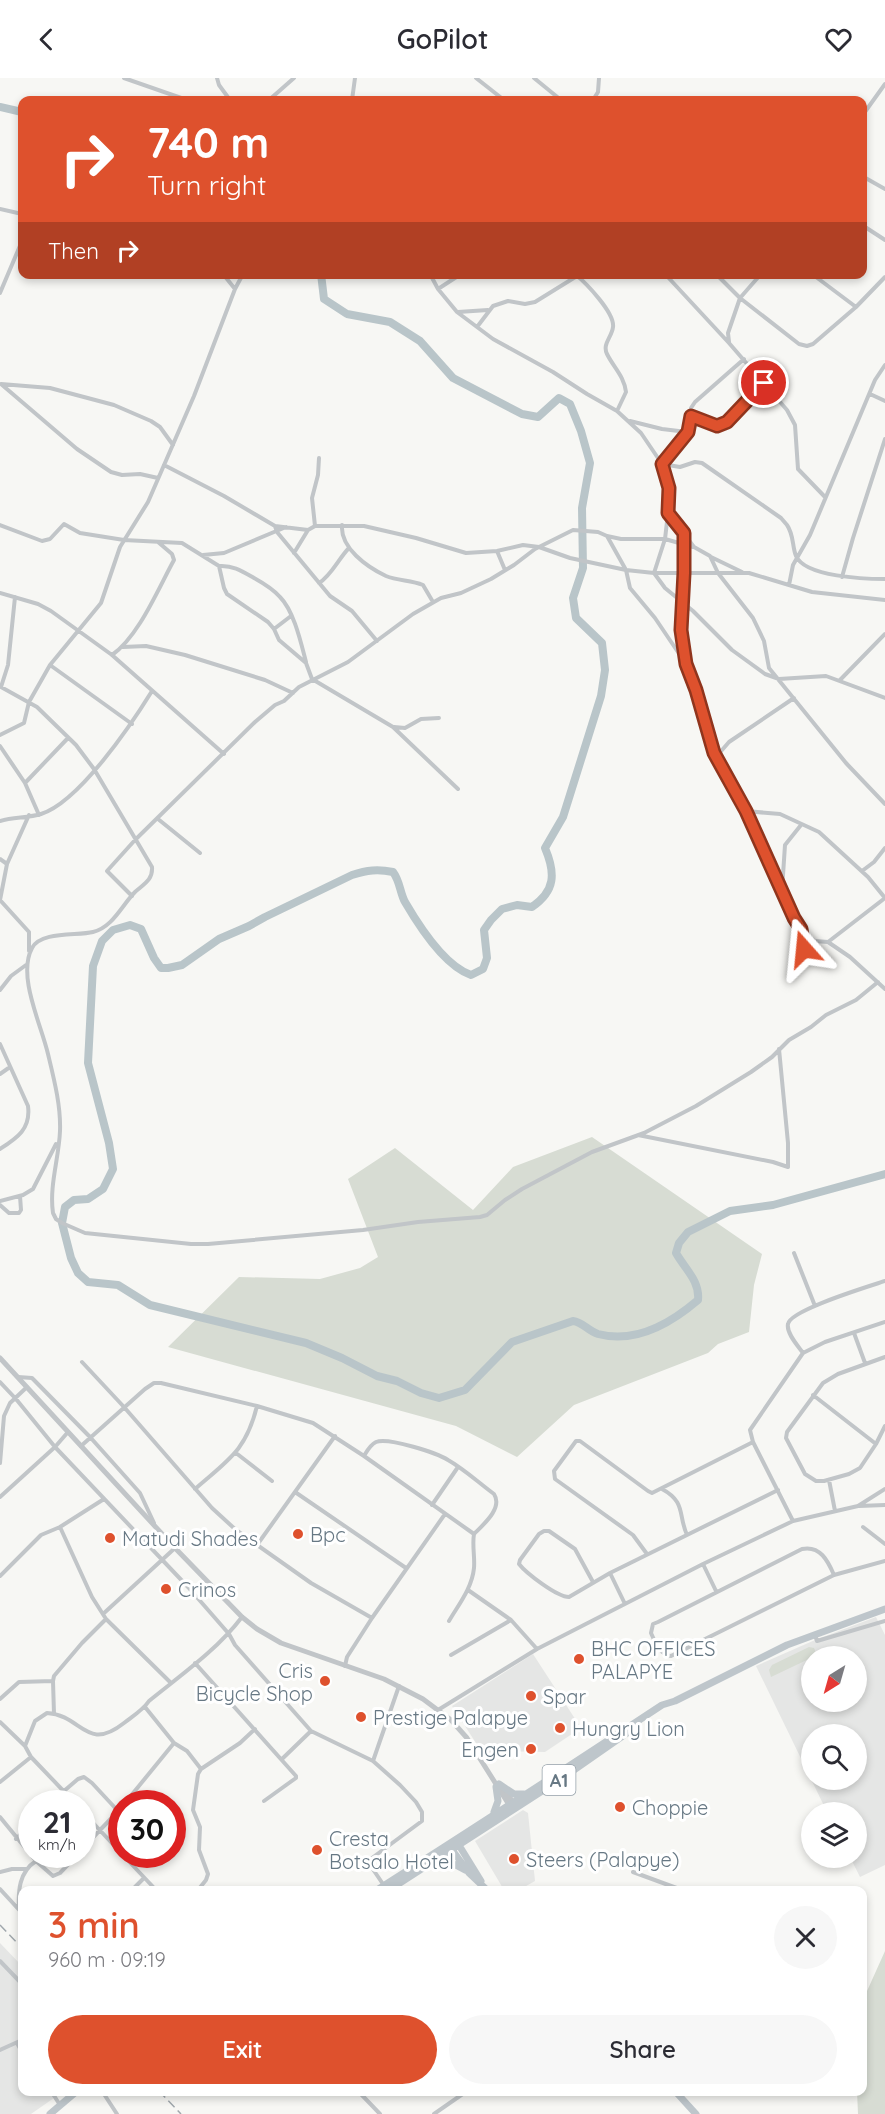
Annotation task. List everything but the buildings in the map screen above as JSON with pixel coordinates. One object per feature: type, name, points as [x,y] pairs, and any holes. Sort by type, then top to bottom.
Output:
[{"type":"highway","name":"A1","points":[[389,1886],[453,1845],[478,1833],[512,1806],[675,1701],[760,1658],[814,1634],[885,1609]]},
{"type":"highway","name":"A1","points":[[390,1886],[426,1867],[493,1814],[512,1806],[524,1794],[634,1722],[662,1705],[675,1701]]},
{"type":"highway","points":[[496,1783],[514,1794],[524,1794]]},
{"type":"highway","points":[[493,1814],[498,1803],[496,1783]]},
{"type":"highway","points":[[470,1861],[468,1846],[478,1833]]},
{"type":"highway","points":[[453,1845],[470,1861],[484,1886]]},
{"type":"highway","points":[[453,1845],[469,1873]]},
{"type":"highway","points":[[426,1867],[441,1862],[450,1862],[469,1873],[483,1886]]},
{"type":"highway","points":[[50,2114],[71,2096]]},
{"type":"highway","points":[[680,2096],[696,2114]]},
{"type":"street","points":[[124,78],[176,96]]},
{"type":"street","points":[[217,78],[219,86],[227,96]]},
{"type":"street","points":[[273,96],[294,78]]},
{"type":"street","points":[[353,96],[355,78]]},
{"type":"street","points":[[476,78],[499,96]]},
{"type":"street","points":[[534,78],[556,96]]},
{"type":"street","points":[[596,96],[599,78]]},
{"type":"street","points":[[867,109],[885,84]]},
{"type":"street","points":[[867,179],[885,189]]},
{"type":"street","points":[[0,209],[18,213]]},
{"type":"street","points":[[867,228],[885,240]]},
{"type":"street","points":[[0,293],[18,250]]},
{"type":"street","points":[[721,279],[804,346],[813,344],[856,307],[885,277]]},
{"type":"street","points":[[227,279],[235,288]]},
{"type":"street","points":[[0,735],[24,723],[29,702],[50,665],[101,603],[124,540],[148,502],[173,445],[240,279]]},
{"type":"street","points":[[433,279],[457,312],[493,339],[617,411],[640,433],[662,464],[669,488],[665,539],[654,573]]},
{"type":"street","points":[[438,289],[453,279]]},
{"type":"street","points":[[477,327],[493,306],[508,301],[535,302],[570,279]]},
{"type":"street","points":[[582,279],[600,301],[614,324],[613,331],[607,340],[606,353],[621,374],[626,392],[617,411]]},
{"type":"street","points":[[670,279],[744,359],[787,410],[795,425],[799,471],[825,497]]},
{"type":"street","points":[[729,343],[729,333],[741,297],[757,279]]},
{"type":"street","points":[[819,279],[856,307]]},
{"type":"street","points":[[457,312],[488,310]]},
{"type":"street","points":[[662,464],[688,432],[691,408],[695,402],[744,359]]},
{"type":"street","points":[[789,585],[791,572],[814,526],[878,373],[885,365]]},
{"type":"street","points":[[691,416],[717,426],[721,425],[727,422],[764,383]]},
{"type":"street","points":[[0,384],[50,388],[114,405],[151,420],[160,427],[173,445]]},
{"type":"street","points":[[0,384],[77,449],[111,472],[158,478]]},
{"type":"street","points":[[870,394],[885,401]]},
{"type":"street","points":[[629,421],[662,429],[688,432]]},
{"type":"street","points":[[842,577],[852,538],[885,439]]},
{"type":"street","points":[[315,526],[312,498],[318,475],[319,458]]},
{"type":"street","points":[[662,464],[680,467],[695,462],[702,463],[718,473],[787,525],[791,530],[797,559],[803,564],[842,577],[885,579]]},
{"type":"street","points":[[164,465],[275,526],[308,530]]},
{"type":"street","points":[[668,513],[694,547]]},
{"type":"street","points":[[0,525],[42,541],[50,539],[64,524],[80,533],[124,540],[182,543],[219,566],[228,565],[237,568],[280,597],[291,616],[312,679],[393,727],[458,789]]},
{"type":"street","points":[[342,525],[342,537],[349,548],[386,576],[423,585],[433,602]]},
{"type":"street","points":[[294,553],[308,530],[315,526],[342,525],[382,529],[429,541],[466,554],[523,545],[539,547],[570,558],[626,570],[654,573],[742,573]]},
{"type":"street","points":[[275,526],[277,532],[319,583],[335,601],[352,611],[377,641]]},
{"type":"street","points":[[202,555],[224,553],[287,527]]},
{"type":"street","points":[[132,896],[107,871],[135,840],[255,722],[312,679],[338,669],[413,614],[433,602],[461,593],[505,570],[539,547],[573,530],[598,532],[621,539],[665,539],[694,547],[742,573],[812,592],[885,600]]},
{"type":"street","points":[[684,533],[681,630],[686,664],[716,757],[746,811],[801,929],[815,941],[828,942],[850,957],[885,989]]},
{"type":"street","points":[[607,536],[626,570],[630,588],[655,618],[686,664]]},
{"type":"street","points":[[112,655],[123,647],[134,633],[174,560],[172,554],[157,542]]},
{"type":"street","points":[[319,583],[324,580],[338,559],[349,548]]},
{"type":"street","points":[[497,550],[505,570]]},
{"type":"street","points":[[710,556],[718,573],[753,618],[764,641],[769,668],[846,763],[885,804]]},
{"type":"street","points":[[219,566],[227,594],[268,621],[279,640],[306,663]]},
{"type":"street","points":[[654,573],[665,588],[745,660],[765,674],[779,679],[822,676],[840,680],[885,698]]},
{"type":"street","points":[[0,593],[38,604],[51,611],[112,655],[224,754]]},
{"type":"street","points":[[15,597],[8,665],[1,687],[46,714],[94,769],[150,862],[153,872],[149,880],[114,918],[100,929],[38,941],[26,965],[58,1102],[60,1130],[52,1208],[54,1216],[59,1221],[85,1233],[208,1244],[363,1230],[487,1215],[505,1200],[541,1178],[592,1152],[669,1121],[696,1106],[751,1072],[789,1040],[826,1015],[856,1000],[871,986],[881,983]]},
{"type":"street","points":[[274,629],[291,616]]},
{"type":"street","points":[[840,680],[885,634]]},
{"type":"street","points":[[123,647],[146,646],[185,655],[259,677],[293,693]]},
{"type":"street","points":[[50,665],[132,724]]},
{"type":"street","points":[[0,820],[39,815],[55,808],[69,797],[132,724],[152,691]]},
{"type":"street","points":[[716,757],[729,742],[794,698]]},
{"type":"street","points":[[393,727],[405,728],[421,720],[439,718]]},
{"type":"street","points":[[25,783],[68,738]]},
{"type":"street","points":[[0,746],[25,783],[39,815]]},
{"type":"street","points":[[746,811],[780,814],[819,832],[862,871],[885,898],[828,942]]},
{"type":"street","points":[[29,815],[7,864],[0,900],[29,932],[30,954]]},
{"type":"street","points":[[158,819],[200,853]]},
{"type":"street","points":[[782,890],[785,845],[801,825]]},
{"type":"street","points":[[862,871],[874,862],[885,848]]},
{"type":"street","points":[[0,859],[7,864]]},
{"type":"street","points":[[801,929],[804,949]]},
{"type":"street","points":[[792,962],[815,941]]},
{"type":"street","points":[[0,990],[11,976],[26,965]]},
{"type":"street","points":[[0,1044],[29,1114],[23,1132],[0,1149]]},
{"type":"street","points":[[636,1135],[773,1162],[788,1167],[788,1143],[779,1048]]},
{"type":"street","points":[[0,1074],[10,1067]]},
{"type":"street","points":[[20,1196],[21,1210],[19,1213],[9,1213],[0,1203],[33,1189],[58,1141]]},
{"type":"street","points":[[794,1253],[815,1306]]},
{"type":"street","points":[[803,1353],[788,1330],[788,1324],[795,1316],[815,1306],[885,1281]]},
{"type":"street","points":[[793,1521],[753,1442],[750,1430],[803,1353],[825,1342],[885,1322]]},
{"type":"street","points":[[854,1333],[865,1363]]},
{"type":"street","points":[[885,1357],[830,1377],[813,1395],[787,1432],[786,1438],[805,1474],[816,1481],[829,1480],[860,1468],[885,1426]]},
{"type":"street","points":[[0,1358],[155,1527],[242,1617],[281,1643],[399,1686],[438,1710],[463,1733],[512,1806]]},
{"type":"street","points":[[82,1362],[221,1517],[311,1583],[372,1617]]},
{"type":"street","points":[[18,1377],[32,1378],[90,1437],[140,1493],[155,1527]]},
{"type":"street","points":[[0,1382],[55,1447],[188,1587],[229,1634],[235,1645],[311,1731],[373,1761],[416,1802],[423,1815],[422,1821],[369,1860],[368,1863],[382,1886]]},
{"type":"street","points":[[81,1446],[150,1386],[161,1383],[257,1406],[313,1423],[474,1534]]},
{"type":"street","points":[[0,1463],[3,1416],[10,1403],[27,1387]]},
{"type":"street","points":[[813,1395],[876,1444]]},
{"type":"street","points":[[195,1489],[236,1453],[250,1432],[257,1406]]},
{"type":"street","points":[[0,1497],[55,1447],[68,1432]]},
{"type":"street","points":[[257,1545],[335,1436]]},
{"type":"street","points":[[364,1456],[375,1442],[380,1441],[393,1442],[436,1454],[458,1467],[494,1494],[497,1499],[494,1511],[474,1534],[474,1570],[468,1590],[449,1621]]},
{"type":"street","points":[[647,1554],[633,1535],[553,1476],[570,1447],[576,1441],[580,1441],[652,1492],[753,1442]]},
{"type":"street","points":[[236,1453],[272,1481]]},
{"type":"street","points":[[432,1505],[458,1467]]},
{"type":"street","points":[[829,1480],[835,1511]]},
{"type":"street","points":[[661,1489],[669,1493],[676,1501],[682,1513],[687,1535]]},
{"type":"street","points":[[858,1506],[885,1489]]},
{"type":"street","points":[[593,1582],[575,1550],[549,1531],[538,1534],[520,1560],[519,1564],[523,1569],[565,1597],[778,1490]]},
{"type":"street","points":[[295,1492],[406,1568]]},
{"type":"street","points":[[0,1576],[41,1535],[60,1527],[104,1499]]},
{"type":"street","points":[[438,1710],[537,1649],[793,1521],[858,1506],[885,1505]]},
{"type":"street","points":[[345,1667],[347,1657],[372,1617],[445,1514]]},
{"type":"street","points":[[60,1527],[92,1597],[106,1620],[171,1683]]},
{"type":"street","points":[[863,1527],[885,1544]]},
{"type":"street","points":[[834,1575],[822,1554],[809,1547],[802,1549],[653,1624],[651,1633],[665,1655],[677,1654],[834,1575],[885,1561]]},
{"type":"street","points":[[103,1614],[175,1548]]},
{"type":"street","points":[[703,1564],[716,1591]]},
{"type":"street","points":[[610,1573],[625,1604]]},
{"type":"street","points":[[468,1590],[511,1620],[537,1649]]},
{"type":"street","points":[[25,1746],[34,1721],[47,1713],[54,1714],[99,1735],[111,1733],[145,1707],[149,1701],[229,1634],[242,1617]]},
{"type":"street","points":[[54,1714],[53,1681],[82,1643],[106,1620]]},
{"type":"street","points":[[451,1656],[511,1620]]},
{"type":"street","points":[[814,1634],[817,1641],[885,1621]]},
{"type":"street","points":[[195,1663],[296,1776],[264,1801]]},
{"type":"street","points":[[0,1699],[19,1682],[53,1681]]},
{"type":"street","points":[[373,1761],[399,1686]]},
{"type":"street","points":[[145,1707],[174,1743],[187,1751],[201,1769]]},
{"type":"street","points":[[0,1722],[25,1746],[31,1757],[63,1790]]},
{"type":"street","points":[[202,1886],[207,1880],[208,1874],[199,1850],[200,1827],[193,1810],[196,1781],[201,1769],[255,1730]]},
{"type":"street","points":[[282,1759],[311,1731]]},
{"type":"street","points":[[135,1790],[174,1743]]},
{"type":"street","points":[[0,1782],[31,1757]]},
{"type":"street","points":[[67,1790],[78,1779],[87,1778],[108,1798]]},
{"type":"street","points":[[0,1817],[16,1839]]},
{"type":"street","points":[[96,1834],[108,1822]]},
{"type":"street","points":[[96,1826],[108,1839]]},
{"type":"street","points":[[44,1868],[53,1876],[65,1868]]},
{"type":"street","points":[[135,1868],[152,1886]]},
{"type":"street","points":[[0,1872],[27,1869],[19,1886]]},
{"type":"street","points":[[633,1872],[671,1886]]},
{"type":"street","points":[[136,1886],[144,1878]]},
{"type":"street","points":[[0,1889],[18,1908]]},
{"type":"street","points":[[0,1961],[18,1980]]},
{"type":"street","points":[[0,2050],[16,2043],[18,2046]]},
{"type":"street","points":[[54,2096],[60,2105]]},
{"type":"street","points":[[105,2096],[117,2114]]},
{"type":"street","points":[[363,2096],[380,2114]]},
{"type":"street","points":[[434,2114],[459,2096]]},
{"type":"shaded area","points":[[592,1137],[762,1254],[754,1285],[749,1332],[718,1344],[708,1353],[574,1405],[517,1457],[456,1426],[168,1347],[239,1277],[320,1279],[360,1268],[378,1257],[348,1179],[395,1148],[473,1210],[513,1167]]},
{"type":"shaded area","points":[[876,1617],[885,1635],[885,1865],[860,1877],[856,1868],[867,1868],[867,1802],[822,1802],[816,1790],[867,1790],[867,1724],[801,1724],[801,1759],[756,1666],[801,1646],[801,1712],[867,1712],[867,1646],[801,1646]]},
{"type":"shaded area","points":[[801,1651],[801,1663],[771,1677],[769,1670],[772,1665]]},
{"type":"shaded area","points":[[533,1654],[581,1728],[545,1752],[495,1751],[485,1757],[452,1706]]},
{"type":"shaded area","points":[[523,1810],[528,1813],[535,1881],[526,1886],[502,1886],[475,1841]]},
{"type":"shaded area","points":[[0,1943],[18,1962],[18,2096],[57,2096],[31,2114],[0,2114]]},
{"type":"shaded area","points":[[885,1951],[885,2114],[858,2114],[857,2096],[867,2096],[867,1991]]},
{"type":"waterway","points":[[0,107],[18,111]]},
{"type":"waterway","points":[[322,279],[324,299],[347,314],[390,322],[420,341],[453,378],[522,414],[538,417],[559,398],[570,404],[590,463],[582,508],[583,568],[573,598],[576,618],[602,643],[605,670],[601,696],[563,817],[545,848],[552,874],[549,888],[540,901],[532,907],[517,905],[502,909],[491,920],[484,930],[487,958],[483,969],[471,975],[461,970],[442,954],[405,902],[393,872],[382,870],[352,875],[219,939],[182,965],[161,968],[141,929],[130,925],[113,930],[102,941],[93,966],[88,1063],[109,1143],[113,1169],[103,1189],[88,1199],[74,1200],[65,1207],[62,1223],[71,1258],[78,1273],[88,1282],[118,1285],[150,1305],[306,1343],[377,1376],[397,1381],[421,1393],[439,1398],[465,1390],[512,1342],[573,1321],[598,1334],[625,1336],[651,1330],[676,1317],[698,1300],[697,1287],[676,1253],[679,1243],[688,1232],[730,1211],[773,1205],[885,1174]]},
{"type":"railway","points":[[0,1925],[18,1944]]},
{"type":"railway","points":[[164,2096],[181,2114]]},
{"type":"place","name":"Bpc","points":[[298,1534]]},
{"type":"place","name":"Matudi Shades","points":[[110,1538]]},
{"type":"place","name":"Crinos","points":[[166,1589]]},
{"type":"place","name":"BHC OFFICES PALAPYE","points":[[579,1659]]},
{"type":"place","name":"Cris Bicycle Shop","points":[[325,1681]]},
{"type":"place","name":"Spar","points":[[531,1696]]},
{"type":"place","name":"Prestige Palapye","points":[[361,1717]]},
{"type":"place","name":"Hungry Lion","points":[[560,1728]]},
{"type":"place","name":"Engen","points":[[531,1749]]},
{"type":"place","name":"Choppie","points":[[620,1807]]},
{"type":"place","name":"Cresta Botsalo Hotel","points":[[317,1850]]},
{"type":"place","name":"Steers (Palapye)","points":[[514,1859]]},
{"type":"route","points":[[764,383],[727,422],[721,425],[717,426],[691,416],[688,432],[662,464],[669,488],[668,513],[684,533],[681,630],[686,664],[714,753],[746,811],[801,929],[804,949]]}]
